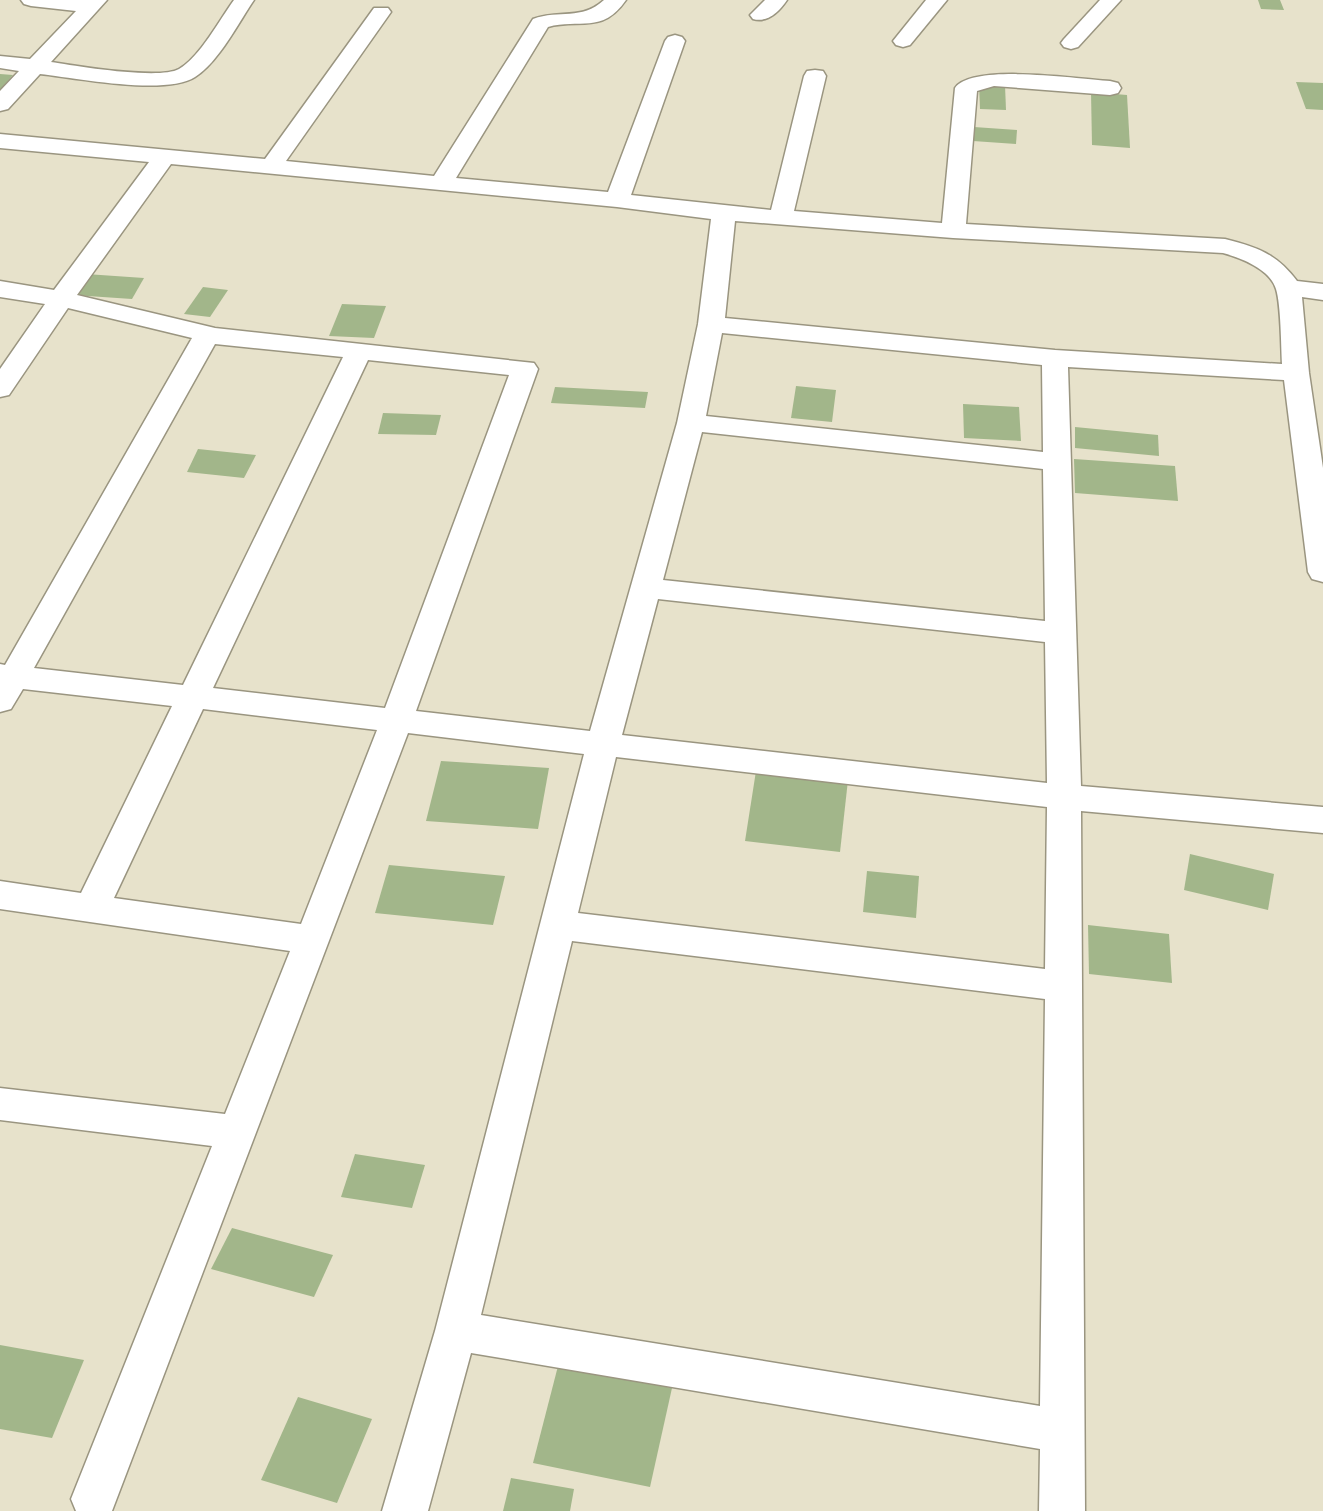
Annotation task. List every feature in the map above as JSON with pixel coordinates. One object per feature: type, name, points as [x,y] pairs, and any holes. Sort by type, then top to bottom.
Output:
[{"type":"street","points":[[31,0],[94,3]]},
{"type":"street","points":[[0,62],[150,79],[178,78],[194,67],[244,0]]},
{"type":"street","points":[[441,183],[540,22],[553,19],[587,19],[601,13],[616,0]]},
{"type":"street","points":[[760,15],[777,0]]},
{"type":"street","points":[[903,41],[937,0]]},
{"type":"street","points":[[1071,44],[1111,0]]},
{"type":"street","points":[[0,104],[94,3]]},
{"type":"street","points":[[271,167],[381,12]]},
{"type":"street","points":[[616,200],[675,41]]},
{"type":"street","points":[[781,218],[814,76]]},
{"type":"street","points":[[953,231],[966,88],[978,82],[994,80],[1110,88]]},
{"type":"street","points":[[0,141],[616,200],[724,213],[953,231],[1225,246],[1252,254],[1277,271],[1289,288],[1296,373],[1323,572]]},
{"type":"street","points":[[0,389],[61,299],[165,157]]},
{"type":"street","points":[[405,1511],[456,1331],[603,743],[691,423],[711,324],[724,213]]},
{"type":"street","points":[[1289,288],[1323,292]]},
{"type":"street","points":[[0,289],[61,299],[207,334],[525,369],[397,719],[313,940],[94,1499]]},
{"type":"street","points":[[711,324],[1055,358],[1296,373]]},
{"type":"street","points":[[207,334],[5,684],[195,696],[1064,797],[1323,820]]},
{"type":"street","points":[[91,908],[359,352]]},
{"type":"street","points":[[1055,358],[1064,797],[1062,1511]]},
{"type":"street","points":[[691,423],[1058,462]]},
{"type":"street","points":[[646,588],[1060,633]]},
{"type":"street","points":[[0,895],[313,940]]},
{"type":"street","points":[[558,925],[1063,986]]},
{"type":"street","points":[[0,1104],[238,1132]]},
{"type":"street","points":[[456,1331],[1062,1431]]},
{"type":"building","points":[[1258,0],[1280,0],[1284,10],[1261,9]]},
{"type":"building","points":[[0,74],[13,75],[0,90]]},
{"type":"building","points":[[1296,82],[1323,83],[1323,110],[1306,109]]},
{"type":"building","points":[[979,84],[1005,85],[1006,110],[980,109]]},
{"type":"building","points":[[1091,92],[1127,95],[1130,148],[1092,145]]},
{"type":"building","points":[[974,127],[1017,130],[1016,144],[973,141]]},
{"type":"building","points":[[86,274],[144,278],[132,299],[73,295]]},
{"type":"building","points":[[203,287],[228,290],[210,317],[184,314]]},
{"type":"building","points":[[342,304],[386,306],[374,338],[329,336]]},
{"type":"building","points":[[796,386],[836,390],[832,422],[791,418]]},
{"type":"building","points":[[555,387],[648,392],[645,408],[551,403]]},
{"type":"building","points":[[963,404],[1019,407],[1021,441],[964,438]]},
{"type":"building","points":[[383,413],[441,415],[436,435],[378,434]]},
{"type":"building","points":[[1075,427],[1158,435],[1159,456],[1075,448]]},
{"type":"building","points":[[198,449],[256,455],[244,478],[187,472]]},
{"type":"building","points":[[1074,459],[1175,466],[1178,501],[1075,493]]},
{"type":"building","points":[[441,761],[549,768],[538,829],[426,821]]},
{"type":"building","points":[[756,771],[848,780],[840,852],[745,841]]},
{"type":"building","points":[[1190,854],[1274,874],[1268,910],[1184,890]]},
{"type":"building","points":[[389,865],[505,876],[493,925],[375,913]]},
{"type":"building","points":[[867,871],[919,876],[916,918],[863,912]]},
{"type":"building","points":[[1088,925],[1169,934],[1172,983],[1089,974]]},
{"type":"building","points":[[355,1154],[425,1165],[412,1208],[341,1197]]},
{"type":"building","points":[[232,1228],[333,1255],[314,1297],[211,1269]]},
{"type":"building","points":[[0,1345],[84,1360],[52,1438],[0,1429]]},
{"type":"building","points":[[558,1366],[672,1388],[650,1487],[533,1463]]},
{"type":"building","points":[[298,1397],[372,1419],[337,1503],[261,1480]]},
{"type":"building","points":[[511,1478],[574,1489],[570,1511],[503,1511]]}]
